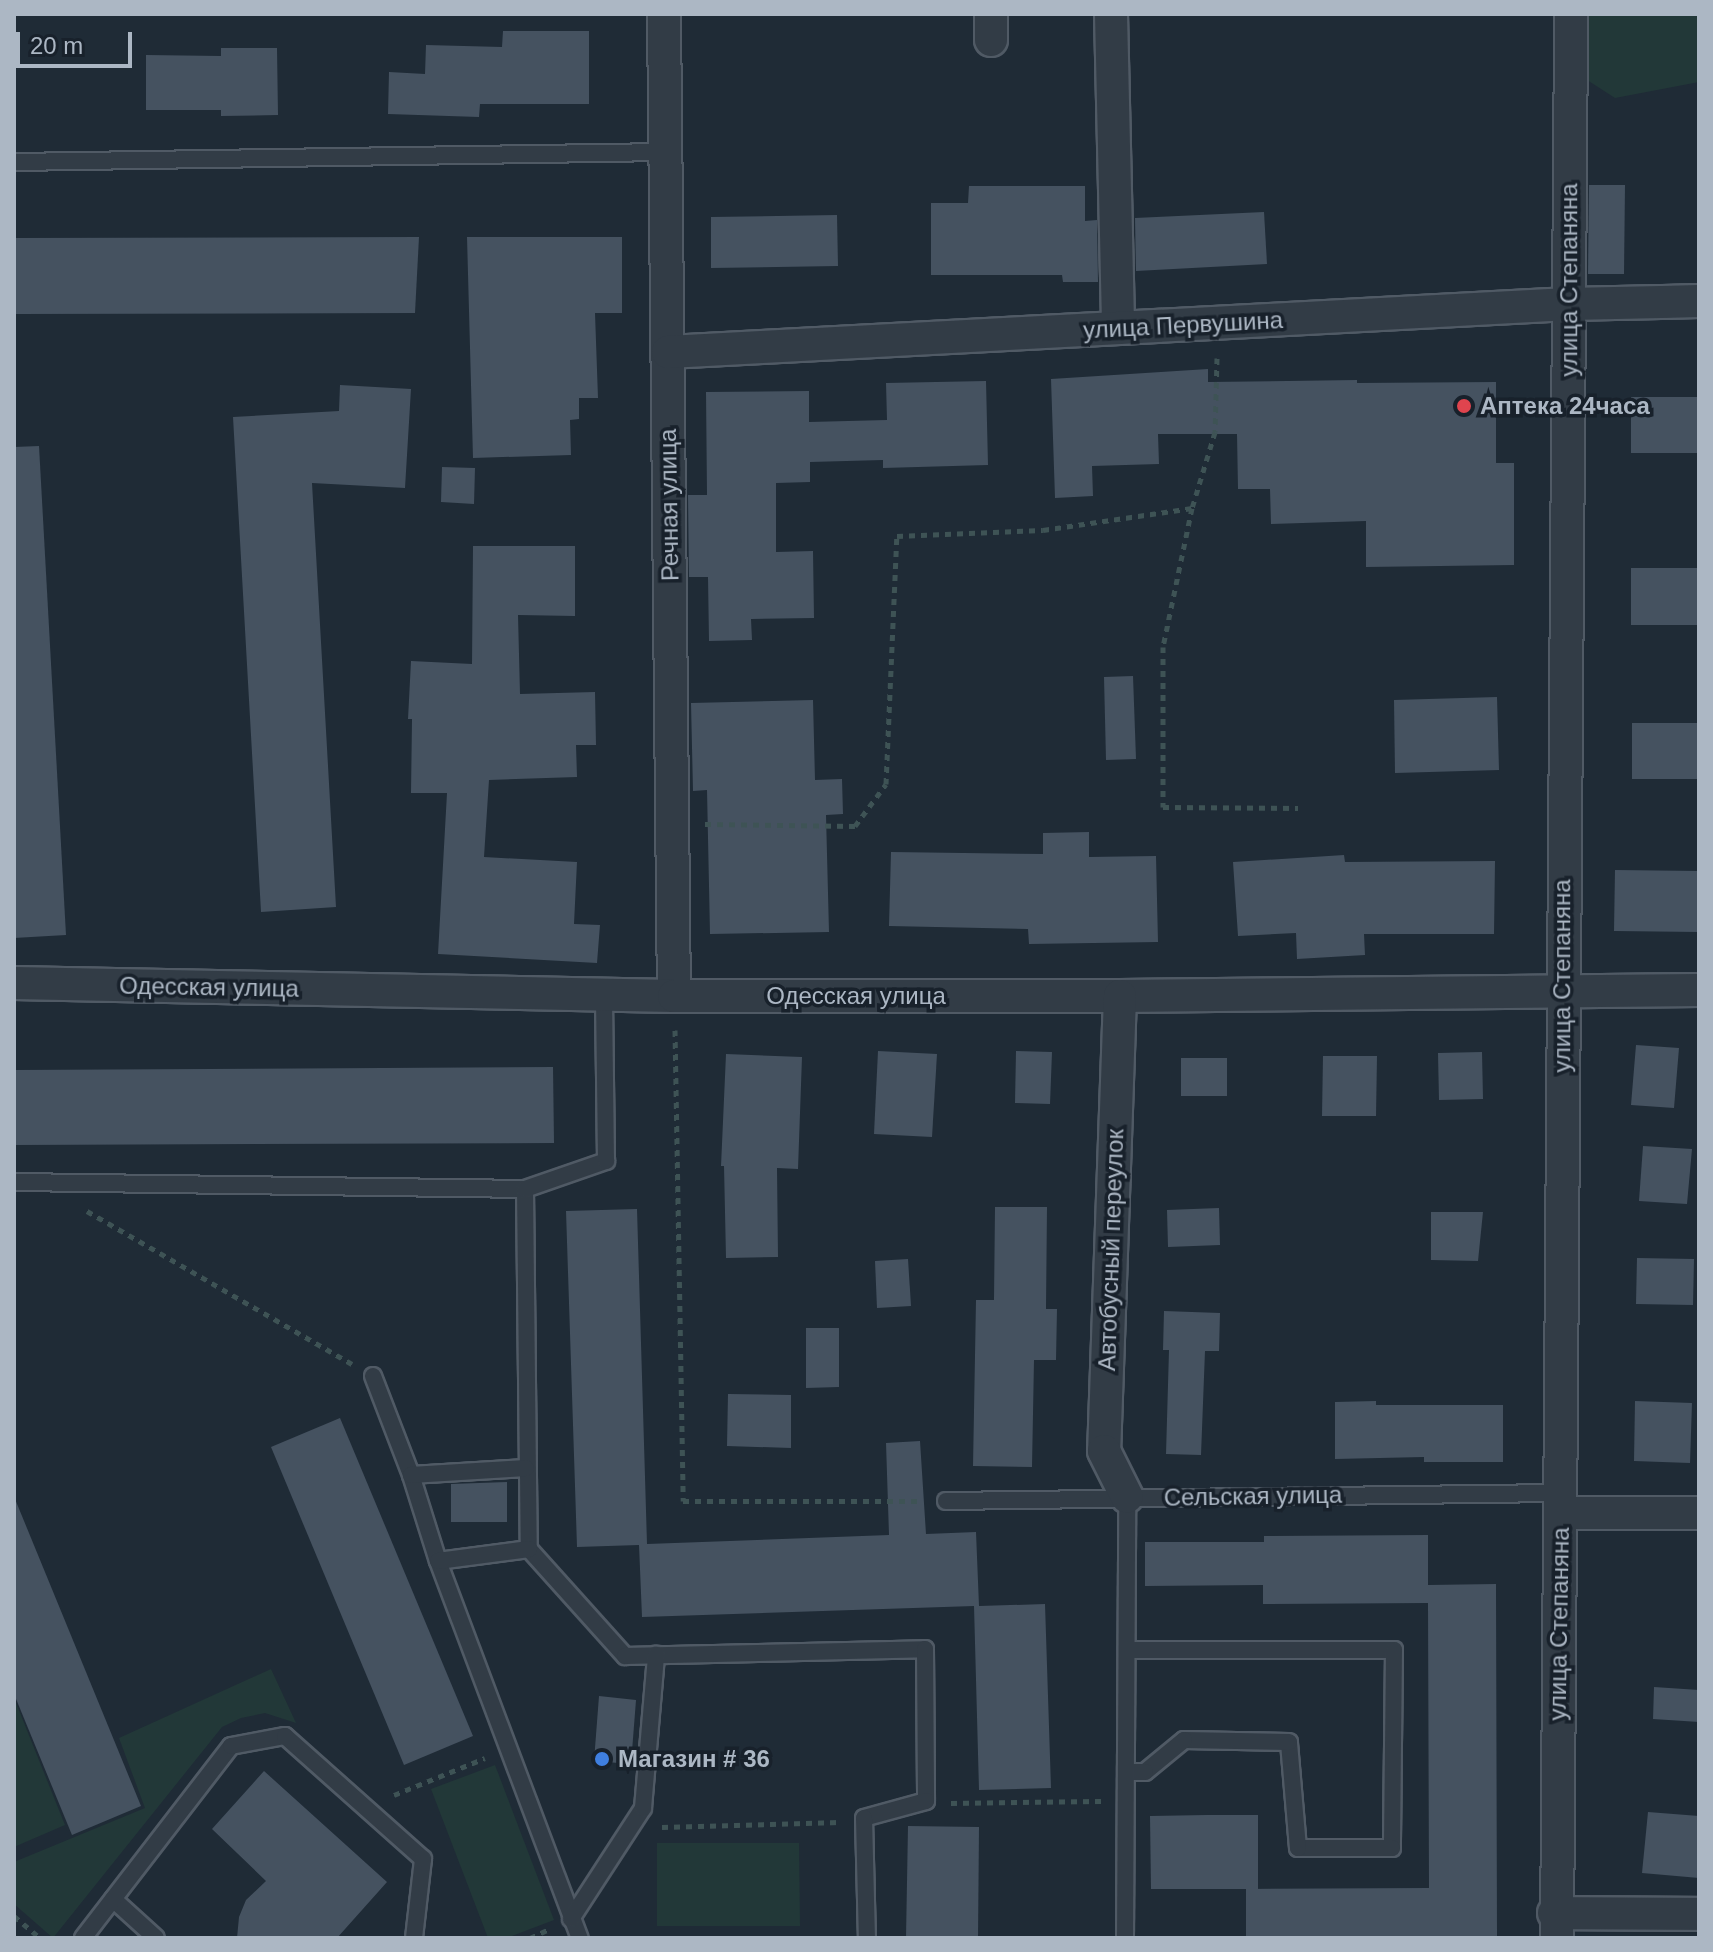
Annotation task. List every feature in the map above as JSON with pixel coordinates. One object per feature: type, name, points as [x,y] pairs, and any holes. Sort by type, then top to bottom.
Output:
[{"type":"street","name":"Речная улица","points":[[664,14],[674,996]]},
{"type":"street","points":[[1111,14],[1118,328]]},
{"type":"street","name":"улица Степаняна","points":[[1555,1926],[1561,1503],[1562,990],[1571,14]]},
{"type":"street","name":"улица Первушина","points":[[668,352],[1569,304],[1699,301]]},
{"type":"street","name":"Одесская улица","points":[[14,983],[674,996],[1120,996],[1699,990]]},
{"type":"street","name":"Автобусный переулок","points":[[1120,996],[1104,1451],[1127,1497]]},
{"type":"street","name":"Сельская улица","points":[[1561,1503],[1699,1513]]},
{"type":"street","points":[[1555,1926],[1699,1914]]},
{"type":"lane","points":[[14,162],[666,152]]},
{"type":"lane","points":[[14,1182],[525,1189],[606,1161],[604,994]]},
{"type":"lane","points":[[525,1189],[529,1549],[625,1656],[925,1649],[926,1801],[864,1818],[867,1938]]},
{"type":"lane","points":[[373,1376],[411,1475],[438,1561],[580,1938]]},
{"type":"lane","points":[[411,1475],[526,1468]]},
{"type":"lane","points":[[1125,1938],[1127,1497]]},
{"type":"lane","name":"Сельская улица","points":[[946,1501],[1127,1497],[1561,1503]]},
{"type":"lane","points":[[438,1561],[529,1549]]},
{"type":"lane","points":[[1128,1650],[1394,1650],[1392,1848],[1298,1848],[1289,1742],[1184,1740],[1145,1772],[1128,1772]]},
{"type":"lane","points":[[571,1919],[643,1808],[656,1655]]},
{"type":"lane","points":[[83,1938],[231,1746],[285,1736],[423,1859],[414,1938]]},
{"type":"lane","points":[[113,1899],[156,1938]]},
{"type":"path","points":[[1217,323],[1215,432],[1192,508],[1163,647],[1163,807],[1298,808]]},
{"type":"path","points":[[673,823],[855,826],[886,784],[897,536],[1043,530],[1192,508]]},
{"type":"path","points":[[674,996],[683,1501],[946,1501]]},
{"type":"path","points":[[38,1183],[373,1376]]},
{"type":"path","points":[[358,1799],[383,1800],[508,1749]]},
{"type":"path","points":[[926,1801],[1126,1801]]},
{"type":"path","points":[[653,1827],[819,1824],[864,1818]]},
{"type":"path","points":[[14,1916],[40,1938]]},
{"type":"path","points":[[530,1938],[571,1919]]},
{"type":"green space","points":[[1584,14],[1699,14],[1699,82],[1615,98],[1584,78]]},
{"type":"green space","points":[[271,1669],[296,1723],[265,1713],[241,1718],[222,1727],[53,1938],[14,1904],[14,1862],[145,1808],[119,1738]]},
{"type":"green space","points":[[14,1698],[65,1825],[14,1847]]},
{"type":"green space","points":[[495,1765],[554,1920],[507,1938],[488,1938],[431,1789]]},
{"type":"green space","points":[[657,1843],[799,1843],[800,1926],[657,1926]]},
{"type":"building","points":[[503,31],[589,31],[589,104],[480,104],[479,117],[388,114],[389,72],[425,74],[426,45],[502,47]]},
{"type":"building","points":[[221,48],[277,48],[278,115],[221,116],[221,110],[146,110],[146,55],[221,56]]},
{"type":"building","points":[[1589,185],[1625,185],[1624,274],[1588,274]]},
{"type":"building","points":[[969,186],[1085,186],[1085,221],[1097,220],[1098,282],[1063,282],[1062,275],[931,275],[931,203],[968,203]]},
{"type":"building","points":[[1264,212],[1267,264],[1136,271],[1135,218]]},
{"type":"building","points":[[837,215],[838,266],[711,268],[711,217]]},
{"type":"building","points":[[419,237],[415,313],[14,314],[14,238]]},
{"type":"building","points":[[467,237],[622,237],[622,313],[595,313],[598,398],[579,398],[579,419],[570,420],[571,455],[473,458]]},
{"type":"building","points":[[1208,369],[1208,382],[1496,382],[1496,463],[1514,463],[1514,565],[1366,567],[1366,521],[1271,524],[1270,489],[1238,489],[1237,434],[1158,434],[1159,464],[1092,466],[1093,496],[1055,498],[1051,379]]},
{"type":"building","points":[[986,381],[988,465],[883,468],[883,460],[810,462],[810,482],[776,483],[776,552],[813,551],[814,618],[751,619],[752,640],[709,641],[708,577],[689,577],[688,495],[707,495],[706,392],[809,391],[809,422],[887,420],[886,383]]},
{"type":"building","points":[[340,385],[411,389],[405,488],[312,483],[336,907],[261,912],[233,417],[339,411]]},
{"type":"building","points":[[1631,397],[1699,397],[1699,453],[1631,453]]},
{"type":"building","points":[[39,446],[66,935],[14,938],[14,447]]},
{"type":"building","points":[[442,467],[475,468],[474,504],[441,502]]},
{"type":"building","points":[[473,546],[575,546],[575,616],[518,615],[520,694],[595,692],[596,745],[576,745],[577,777],[489,780],[484,857],[577,862],[574,924],[600,925],[597,963],[438,954],[447,793],[411,793],[412,719],[408,719],[411,661],[472,664]]},
{"type":"building","points":[[1631,568],[1699,568],[1699,625],[1631,625]]},
{"type":"building","points":[[1133,676],[1136,759],[1106,760],[1104,677]]},
{"type":"building","points":[[1497,697],[1499,770],[1395,773],[1394,700]]},
{"type":"building","points":[[813,700],[815,780],[842,779],[843,814],[826,815],[829,932],[710,934],[707,790],[693,791],[691,703]]},
{"type":"building","points":[[1632,723],[1699,723],[1699,779],[1632,779]]},
{"type":"building","points":[[1089,832],[1089,857],[1156,856],[1158,942],[1029,944],[1028,929],[889,926],[891,852],[1043,854],[1043,833]]},
{"type":"building","points":[[1344,855],[1345,862],[1495,861],[1494,934],[1364,934],[1365,955],[1297,959],[1296,933],[1238,936],[1233,862]]},
{"type":"building","points":[[1615,870],[1699,871],[1699,932],[1614,931]]},
{"type":"building","points":[[1636,1045],[1679,1048],[1674,1108],[1631,1105]]},
{"type":"building","points":[[878,1051],[937,1054],[932,1137],[874,1134]]},
{"type":"building","points":[[1016,1051],[1052,1052],[1050,1104],[1015,1103]]},
{"type":"building","points":[[1482,1052],[1483,1099],[1439,1100],[1438,1053]]},
{"type":"building","points":[[726,1054],[802,1057],[798,1169],[777,1168],[778,1257],[726,1258],[724,1166],[721,1166]]},
{"type":"building","points":[[1323,1056],[1377,1056],[1376,1116],[1322,1116]]},
{"type":"building","points":[[1181,1058],[1227,1058],[1227,1096],[1181,1096]]},
{"type":"building","points":[[553,1067],[554,1143],[14,1145],[14,1070]]},
{"type":"building","points":[[1643,1146],[1692,1149],[1687,1204],[1639,1201]]},
{"type":"building","points":[[995,1207],[1047,1207],[1046,1309],[1057,1309],[1056,1360],[1034,1360],[1032,1467],[973,1466],[976,1300],[994,1300]]},
{"type":"building","points":[[1219,1208],[1220,1245],[1168,1247],[1167,1210]]},
{"type":"building","points":[[637,1209],[647,1544],[889,1535],[886,1443],[920,1441],[926,1534],[976,1532],[979,1606],[1045,1604],[1051,1788],[979,1790],[974,1606],[642,1617],[639,1545],[577,1547],[566,1211]]},
{"type":"building","points":[[1431,1212],[1483,1212],[1478,1261],[1431,1260]]},
{"type":"building","points":[[1637,1258],[1694,1259],[1693,1305],[1636,1304]]},
{"type":"building","points":[[908,1259],[911,1306],[877,1308],[875,1261]]},
{"type":"building","points":[[1164,1311],[1220,1313],[1219,1351],[1205,1351],[1201,1455],[1166,1454],[1169,1350],[1163,1350]]},
{"type":"building","points":[[806,1328],[839,1328],[839,1387],[806,1388]]},
{"type":"building","points":[[728,1394],[791,1395],[791,1448],[727,1446]]},
{"type":"building","points":[[1376,1401],[1376,1405],[1503,1405],[1503,1462],[1424,1462],[1424,1457],[1335,1459],[1335,1402]]},
{"type":"building","points":[[1635,1401],[1692,1403],[1690,1463],[1634,1461]]},
{"type":"building","points":[[340,1418],[473,1736],[404,1765],[271,1447]]},
{"type":"building","points":[[507,1482],[507,1522],[451,1522],[451,1484]]},
{"type":"building","points":[[15,1499],[141,1806],[72,1835],[14,1694]]},
{"type":"building","points":[[1428,1535],[1428,1585],[1496,1584],[1497,1938],[1246,1938],[1246,1889],[1429,1888],[1428,1603],[1263,1604],[1263,1585],[1145,1586],[1145,1542],[1264,1542],[1264,1536]]},
{"type":"building","points":[[1654,1687],[1699,1690],[1699,1722],[1653,1719]]},
{"type":"building","points":[[599,1696],[636,1700],[631,1764],[594,1761]]},
{"type":"building","points":[[264,1771],[387,1882],[337,1938],[237,1938],[239,1917],[246,1900],[266,1881],[212,1829]]},
{"type":"building","points":[[1648,1812],[1699,1816],[1699,1878],[1642,1873]]},
{"type":"building","points":[[1258,1815],[1258,1889],[1151,1889],[1150,1816]]},
{"type":"building","points":[[908,1826],[979,1827],[978,1938],[906,1938]]},
{"type":"place","name":"Аптека 24часа","points":[[1464,406]]},
{"type":"place","name":"Магазин # 36","points":[[602,1759]]}]
